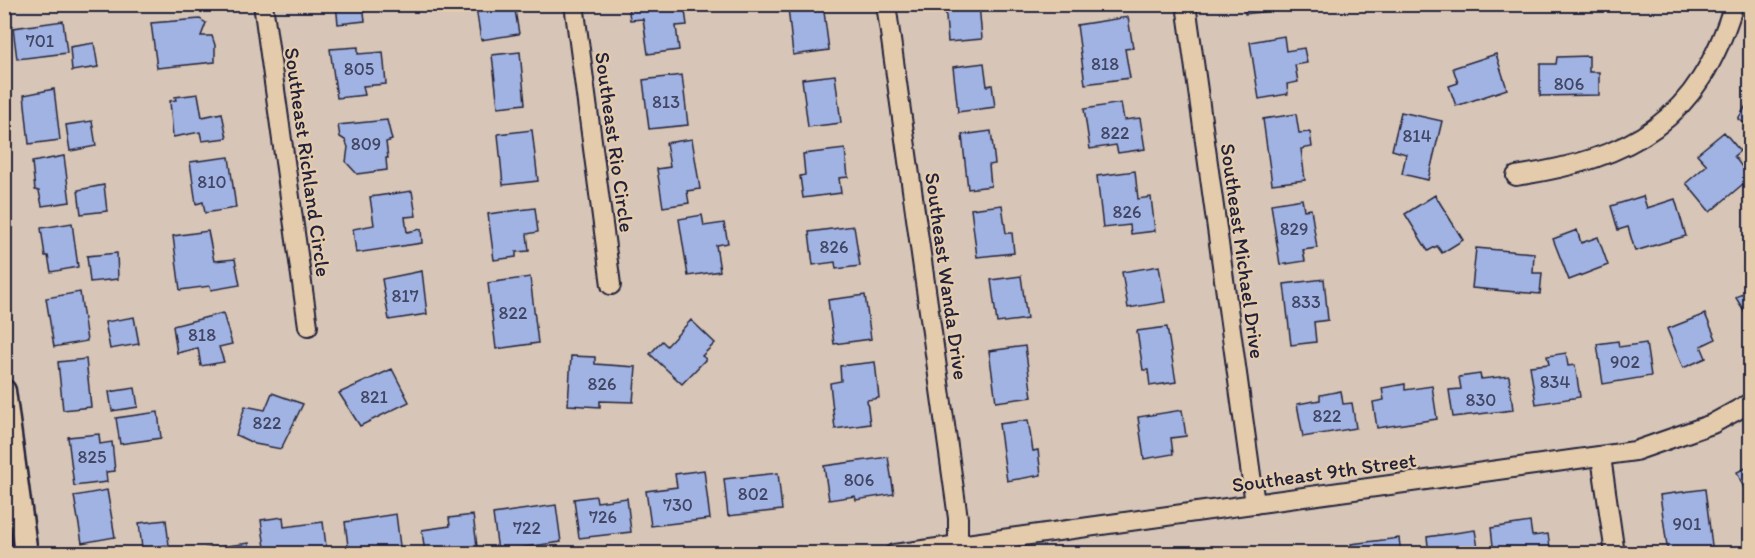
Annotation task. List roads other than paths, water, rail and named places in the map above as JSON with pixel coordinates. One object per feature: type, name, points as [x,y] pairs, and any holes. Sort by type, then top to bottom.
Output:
[{"type":"street","name":"Southeast Richland Circle","points":[[263,4],[308,326]]},
{"type":"street","name":"Southeast Rio Circle","points":[[574,4],[611,285]]},
{"type":"street","name":"Southeast Wanda Drive","points":[[886,4],[958,518],[957,549]]},
{"type":"street","name":"Southeast Michael Drive","points":[[1186,4],[1255,504]]},
{"type":"street","points":[[1516,176],[1574,165],[1612,153],[1639,140],[1663,121],[1698,83],[1725,34],[1734,4]]},
{"type":"street","points":[[4,391],[26,554]]},
{"type":"street","name":"Southeast 9th Street","points":[[894,554],[957,549],[1255,504],[1601,457],[1635,451],[1666,441],[1712,424],[1750,404]]},
{"type":"street","points":[[1601,457],[1615,554]]}]
